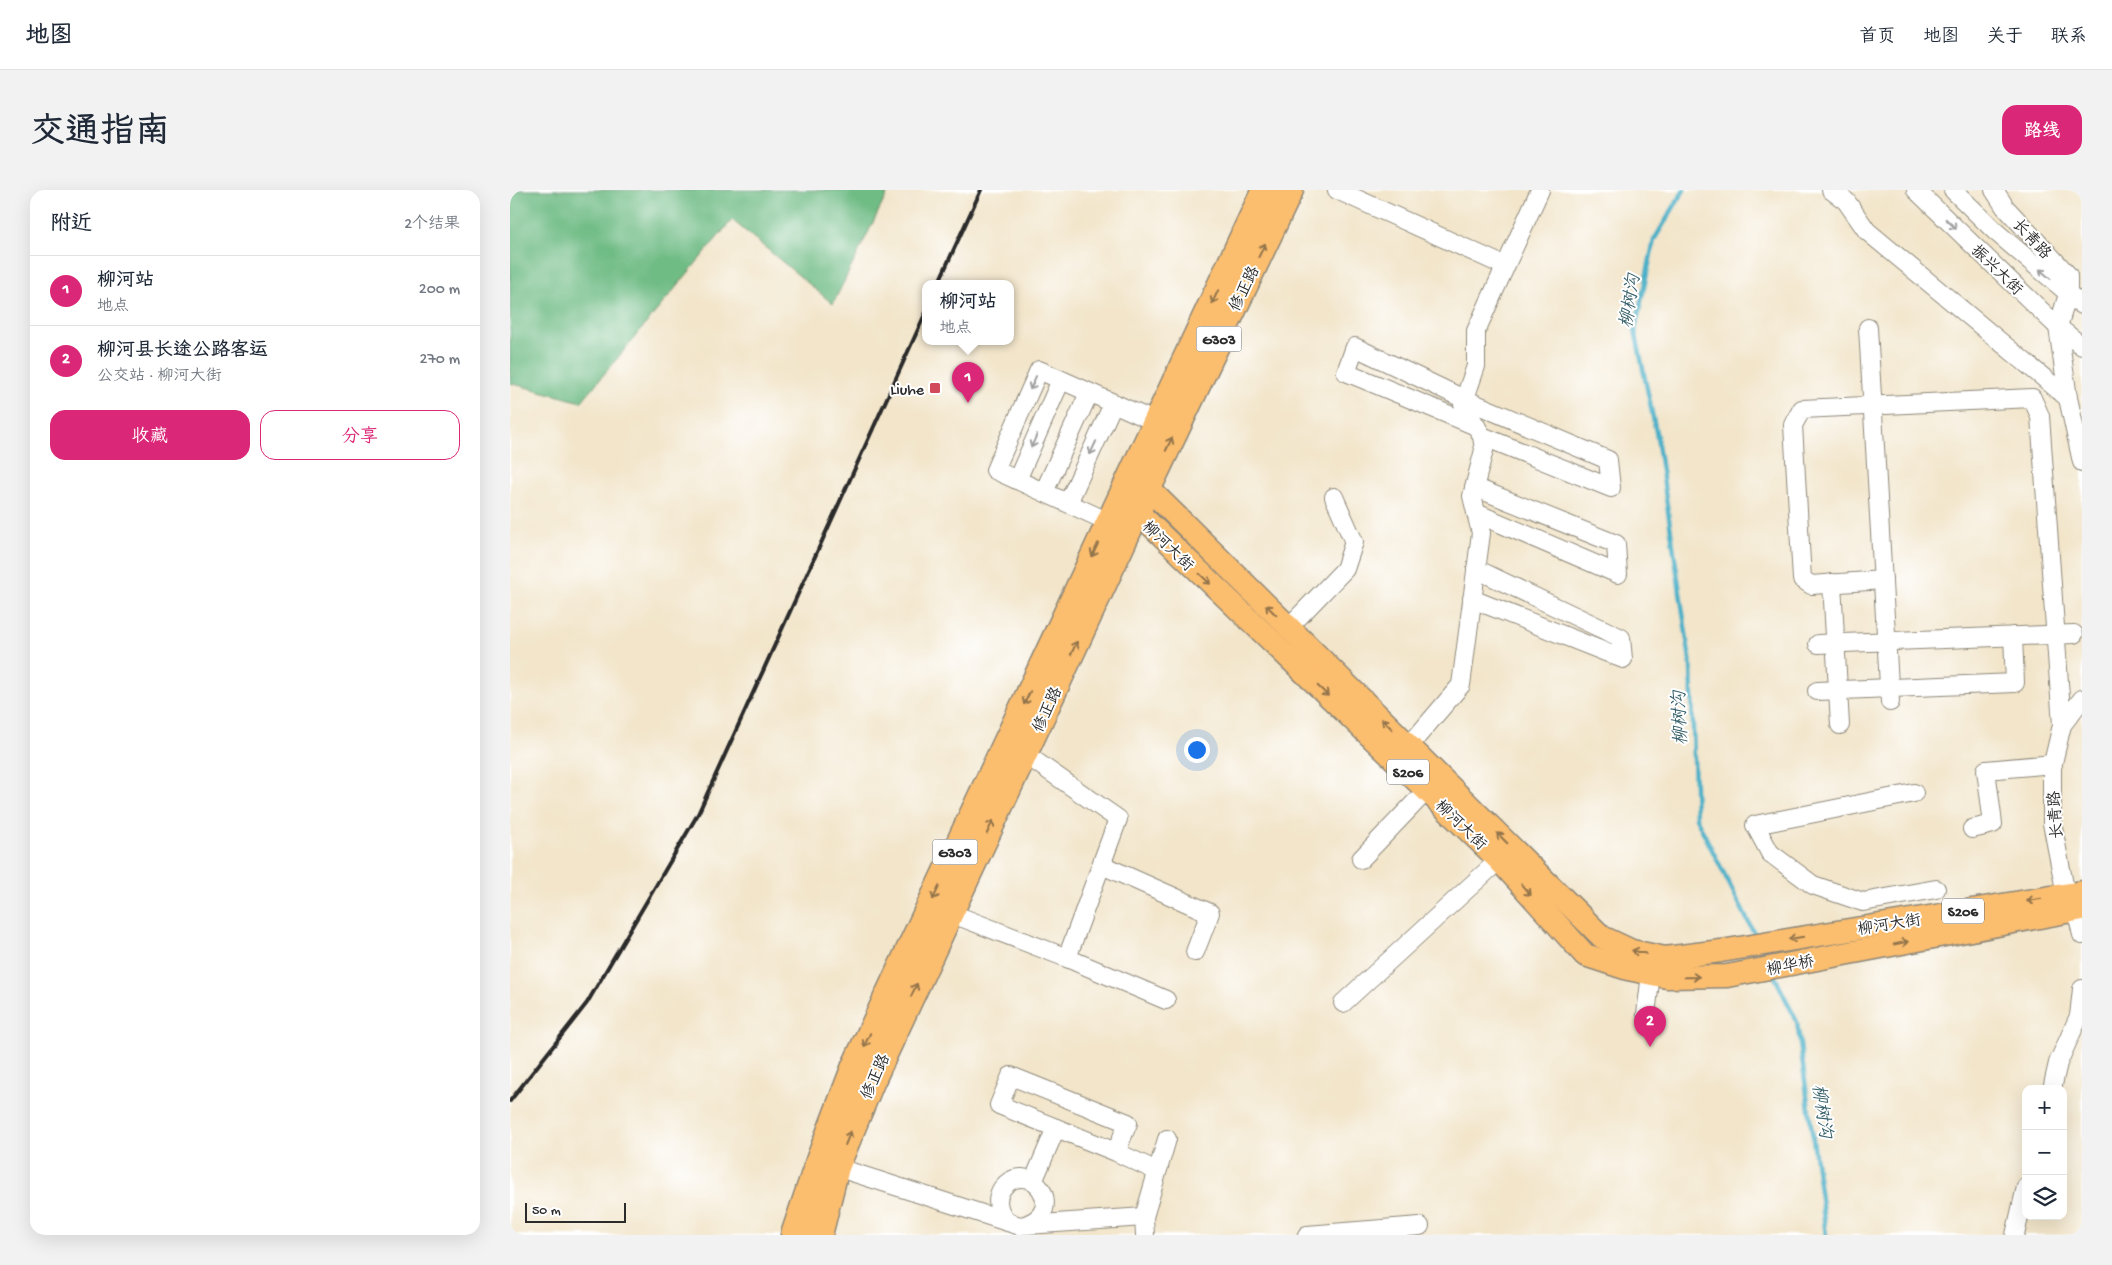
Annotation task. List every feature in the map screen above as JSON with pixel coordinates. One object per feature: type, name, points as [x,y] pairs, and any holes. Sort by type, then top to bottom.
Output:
[{"type":"highway","name":"修正路","points":[[794,1235],[820,1158],[855,1066],[1108,522],[1134,493],[1156,422],[1265,190]]},
{"type":"highway","name":"修正路","points":[[819,1235],[836,1167],[872,1080],[1025,754],[1134,493],[1290,190]]},
{"type":"main road","name":"柳河大街","points":[[1134,493],[1289,627],[1602,936],[1632,951],[1666,958],[1721,951]]},
{"type":"main road","name":"柳河大街","points":[[1134,493],[1427,790],[1499,860],[1585,956],[1628,969],[1667,977],[1727,976]]},
{"type":"main road","name":"柳河大街","points":[[1844,930],[2077,901]]},
{"type":"main road","name":"柳河大街","points":[[1853,952],[2077,901]]},
{"type":"main road","name":"柳华桥","points":[[1721,951],[1844,930]]},
{"type":"main road","name":"柳华桥","points":[[1727,976],[1853,952]]},
{"type":"street","points":[[1337,190],[1505,266]]},
{"type":"street","points":[[1409,746],[1461,685],[1481,533],[1472,496],[1484,450],[1479,431],[1463,404],[1476,366],[1476,331],[1540,190]]},
{"type":"street","points":[[1830,190],[1846,201],[1867,231],[2068,398]]},
{"type":"street","name":"振兴大街","points":[[1916,190],[2058,327],[2082,346]]},
{"type":"street","name":"振兴大街","points":[[1953,190],[1996,232],[2075,300]]},
{"type":"street","name":"长青路","points":[[1994,190],[2005,208],[2068,275],[2075,300],[2058,327],[2068,398],[2082,462]]},
{"type":"street","points":[[1868,328],[1890,695]]},
{"type":"street","points":[[1356,347],[1464,399],[1608,460],[1611,488],[1346,372],[1356,347]]},
{"type":"street","points":[[1108,522],[995,470],[1039,370],[1156,422]]},
{"type":"street","points":[[1017,480],[1061,380]]},
{"type":"street","points":[[1044,492],[1089,393]]},
{"type":"street","points":[[1883,580],[1811,585],[1802,579],[1793,425],[1802,409],[2032,398],[2040,416],[2062,725]]},
{"type":"street","points":[[1068,503],[1113,404]]},
{"type":"street","points":[[1474,487],[1616,544],[1618,574],[1476,513]]},
{"type":"street","points":[[1289,627],[1345,570],[1354,542],[1334,496]]},
{"type":"street","points":[[1472,599],[1623,660],[1621,638],[1476,570]]},
{"type":"street","points":[[1832,583],[1840,725]]},
{"type":"street","points":[[1818,644],[2074,634]]},
{"type":"street","points":[[1817,692],[1838,690],[1890,695],[2015,683],[2013,636]]},
{"type":"street","name":"长青路","points":[[2082,699],[2062,725],[2053,764],[2052,823],[2077,901],[2082,935]]},
{"type":"street","points":[[1025,754],[1118,819],[1067,958]]},
{"type":"street","points":[[1972,829],[1993,824],[1986,770],[2053,764]]},
{"type":"street","points":[[1361,859],[1427,790]]},
{"type":"street","points":[[1914,793],[1755,825],[1770,853],[1813,885],[1863,902],[1936,889]]},
{"type":"street","points":[[1343,1003],[1499,860]]},
{"type":"street","points":[[1102,865],[1210,913],[1194,952]]},
{"type":"street","points":[[1863,902],[1866,926]]},
{"type":"street","points":[[950,913],[1067,958],[1166,1000]]},
{"type":"street","points":[[1646,1014],[1651,974]]},
{"type":"street","points":[[2053,1085],[2058,1063],[2079,1016],[2082,989]]},
{"type":"street","points":[[1116,1152],[1128,1123],[1011,1076],[999,1105],[1116,1152],[1157,1171]]},
{"type":"street","points":[[1033,1182],[1056,1128]]},
{"type":"street","points":[[1145,1235],[1144,1217],[1167,1139]]},
{"type":"street","points":[[836,1167],[1015,1226],[1144,1217]]},
{"type":"street","points":[[1020,1178],[1033,1182],[1042,1190],[1045,1198],[1041,1215],[1035,1221],[1015,1226],[998,1206],[1000,1190],[1012,1180],[1020,1178]]},
{"type":"street","points":[[2015,1235],[2022,1204]]},
{"type":"street","points":[[1307,1235],[1420,1226]]},
{"type":"green space","points":[[510,190],[889,190],[833,304],[732,220],[581,402],[510,383]]},
{"type":"waterway","name":"柳树沟","points":[[1684,190],[1654,240],[1635,330],[1657,437],[1691,667],[1696,818],[1757,939]]},
{"type":"waterway","name":"柳树沟","points":[[1773,973],[1797,1022],[1826,1235]]},
{"type":"railway","points":[[940,280],[981,190]]},
{"type":"railway","points":[[510,1101],[587,1003],[698,814],[922,321]]},
{"type":"place","name":"Liuhe","points":[[935,388]]},
{"type":"place","name":"柳河站","points":[[968,403]]},
{"type":"place","name":"柳河县长途公路客运","points":[[1650,1047]]}]
